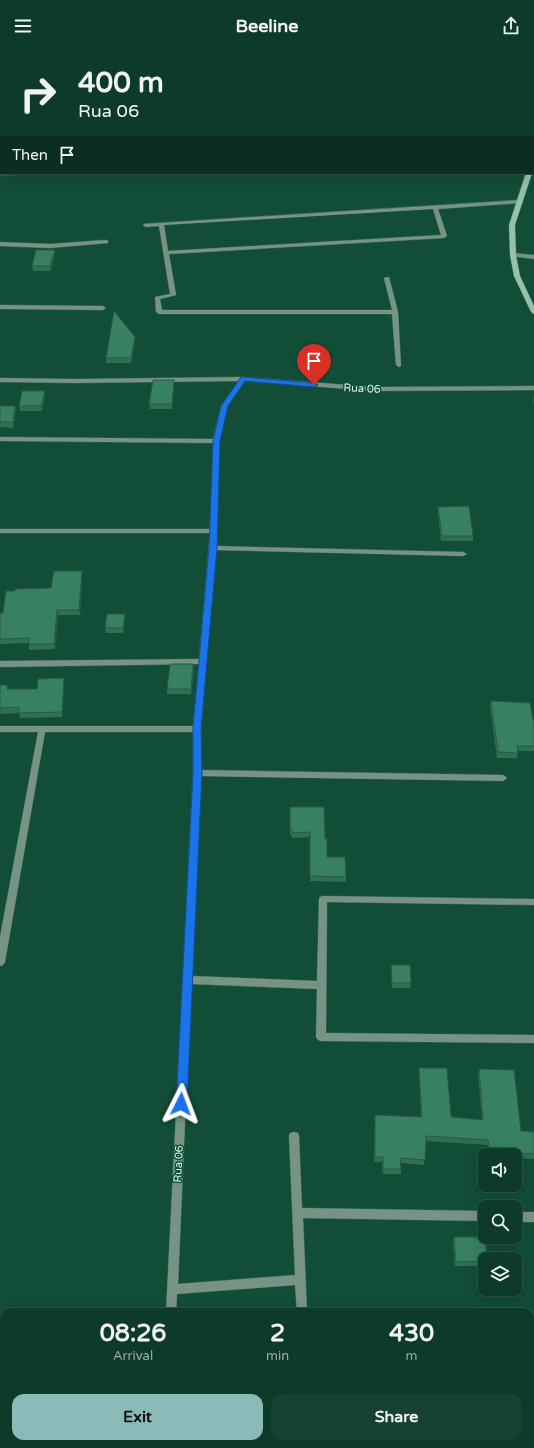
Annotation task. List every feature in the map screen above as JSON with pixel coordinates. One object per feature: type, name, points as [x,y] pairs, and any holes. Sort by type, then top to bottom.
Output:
[{"type":"street","points":[[529,174],[512,225],[513,255],[516,276],[534,312]]},
{"type":"street","points":[[146,225],[520,202]]},
{"type":"street","points":[[166,253],[444,236],[435,207]]},
{"type":"street","points":[[161,224],[173,295],[157,298],[159,312],[395,312]]},
{"type":"street","points":[[0,244],[50,246],[106,242]]},
{"type":"street","points":[[513,255],[534,257]]},
{"type":"street","points":[[387,278],[395,312],[398,365]]},
{"type":"street","points":[[0,307],[103,308]]},
{"type":"street","points":[[0,380],[75,381],[243,379]]},
{"type":"street","name":"Rua 06","points":[[171,1308],[197,773],[197,728],[213,548],[216,441],[224,406],[243,379],[374,389],[534,388]]},
{"type":"street","points":[[0,439],[216,441]]},
{"type":"street","points":[[0,532],[214,531]]},
{"type":"street","points":[[213,548],[463,554]]},
{"type":"street","points":[[0,664],[204,661]]},
{"type":"street","points":[[0,729],[197,728]]},
{"type":"street","points":[[0,962],[42,729]]},
{"type":"street","points":[[197,773],[503,778]]},
{"type":"street","points":[[534,902],[323,899],[321,1037],[534,1039]]},
{"type":"street","points":[[187,980],[322,985]]},
{"type":"street","points":[[294,1136],[299,1213],[302,1308]]},
{"type":"street","points":[[299,1213],[478,1216]]},
{"type":"street","points":[[522,1217],[534,1217]]},
{"type":"street","points":[[172,1290],[301,1280]]},
{"type":"building","points":[[36,250],[55,250],[50,266],[32,266]]},
{"type":"building","points":[[114,311],[135,337],[131,358],[106,358]]},
{"type":"building","points":[[153,380],[174,380],[172,404],[149,404]]},
{"type":"building","points":[[22,391],[45,391],[41,406],[19,406]]},
{"type":"building","points":[[0,406],[15,406],[13,422],[0,422]]},
{"type":"building","points":[[469,506],[473,536],[442,536],[438,507]]},
{"type":"building","points":[[54,571],[82,571],[79,610],[57,610],[54,644],[29,644],[29,638],[0,639],[0,613],[3,613],[6,591],[15,591],[15,589],[51,588]]},
{"type":"building","points":[[107,614],[125,614],[123,628],[105,628]]},
{"type":"building","points":[[170,664],[193,664],[191,689],[167,689]]},
{"type":"building","points":[[64,678],[62,712],[19,713],[19,707],[0,708],[0,685],[7,685],[7,689],[37,689],[38,679]]},
{"type":"building","points":[[491,701],[530,703],[534,720],[534,746],[517,746],[518,753],[498,752]]},
{"type":"building","points":[[290,807],[324,807],[327,857],[345,857],[346,877],[310,876],[310,832],[292,833],[292,829],[290,829]]},
{"type":"building","points":[[391,965],[410,965],[411,983],[392,983]]},
{"type":"building","points":[[419,1068],[447,1068],[451,1117],[483,1120],[479,1069],[514,1070],[521,1131],[534,1132],[534,1154],[522,1154],[522,1148],[489,1148],[488,1140],[426,1136],[425,1160],[400,1158],[401,1169],[383,1169],[383,1157],[375,1157],[375,1115],[422,1117]]},
{"type":"building","points":[[454,1237],[478,1237],[478,1244],[486,1244],[486,1252],[478,1252],[478,1261],[456,1262]]},
{"type":"route","points":[[181,1104],[197,773],[197,728],[213,548],[216,441],[224,406],[243,379],[314,385]]}]
